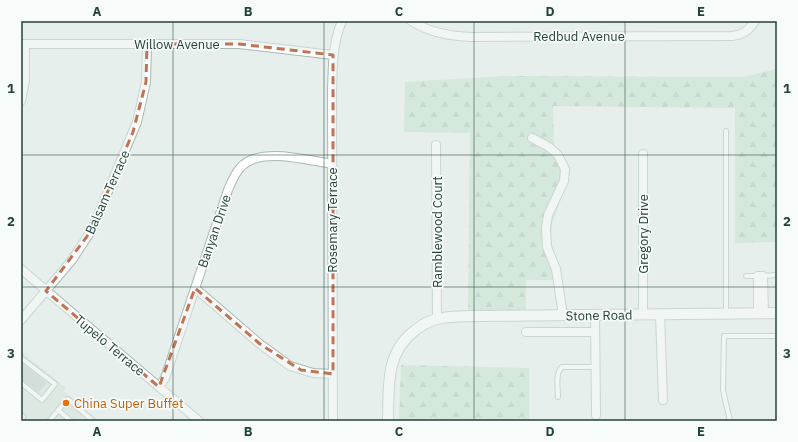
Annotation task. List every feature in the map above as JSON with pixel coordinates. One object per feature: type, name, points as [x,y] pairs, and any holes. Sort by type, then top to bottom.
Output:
[{"type":"street","name":"Rosemary Terrace","points":[[333,421],[333,55],[342,21]]},
{"type":"street","name":"Redbud Avenue","points":[[412,21],[437,33],[472,37],[732,36],[742,34],[748,30],[755,21]]},
{"type":"street","name":"Willow Avenue","points":[[23,44],[239,44],[333,55]]},
{"type":"street","points":[[21,101],[25,80],[23,44]]},
{"type":"street","name":"Balsam Terrace","points":[[21,320],[72,260],[91,231],[134,132],[143,100],[146,82],[147,44]]},
{"type":"street","points":[[532,138],[546,144],[563,163],[565,169],[564,181],[548,215],[546,228],[547,247],[556,269],[563,315]]},
{"type":"street","name":"Ramblewood Court","points":[[436,145],[437,319]]},
{"type":"street","name":"Gregory Drive","points":[[643,154],[643,314]]},
{"type":"street","name":"Banyan Drive","points":[[159,387],[164,378],[228,190],[232,180],[240,168],[253,159],[268,156],[332,164]]},
{"type":"street","name":"Tupelo Terrace","points":[[21,269],[199,421]]},
{"type":"street","points":[[761,276],[761,314]]},
{"type":"street","points":[[195,288],[260,344],[290,366],[313,373],[333,374]]},
{"type":"street","points":[[660,314],[663,400]]},
{"type":"street","name":"Stone Road","points":[[388,421],[389,384],[393,360],[403,342],[410,334],[422,325],[437,319],[477,316],[777,314]]},
{"type":"street","points":[[595,315],[596,415]]},
{"type":"street","points":[[526,332],[595,332]]},
{"type":"lane","points":[[726,131],[726,314]]},
{"type":"lane","points":[[746,276],[776,275]]},
{"type":"lane","points":[[730,421],[724,390],[724,336],[777,336]]},
{"type":"lane","points":[[21,358],[55,384],[42,400],[21,384]]},
{"type":"lane","points":[[558,397],[558,374],[560,368],[596,367]]},
{"type":"lane","points":[[49,421],[68,399],[93,421]]},
{"type":"lane","points":[[58,410],[71,421]]},
{"type":"lane","points":[[21,415],[23,417],[21,420]]},
{"type":"highlighted area","points":[[147,44],[239,44],[333,55],[333,374],[301,370],[260,344],[195,288],[159,387],[46,291],[91,231],[133,132],[146,82]]},
{"type":"shaded area","points":[[21,351],[66,388],[64,391],[99,421],[21,421]]},
{"type":"green space","points":[[777,69],[777,242],[735,243],[735,104],[734,108],[553,106],[554,147],[565,159],[568,173],[566,184],[552,223],[551,239],[552,253],[560,266],[562,280],[526,280],[526,311],[468,313],[470,133],[404,132],[405,82],[508,76],[743,77]]},
{"type":"green space","points":[[401,365],[529,368],[529,421],[399,421]]},
{"type":"building","points":[[21,362],[46,383],[38,392],[21,380]]},
{"type":"place","name":"China Super Buffet","points":[[66,403]]}]
